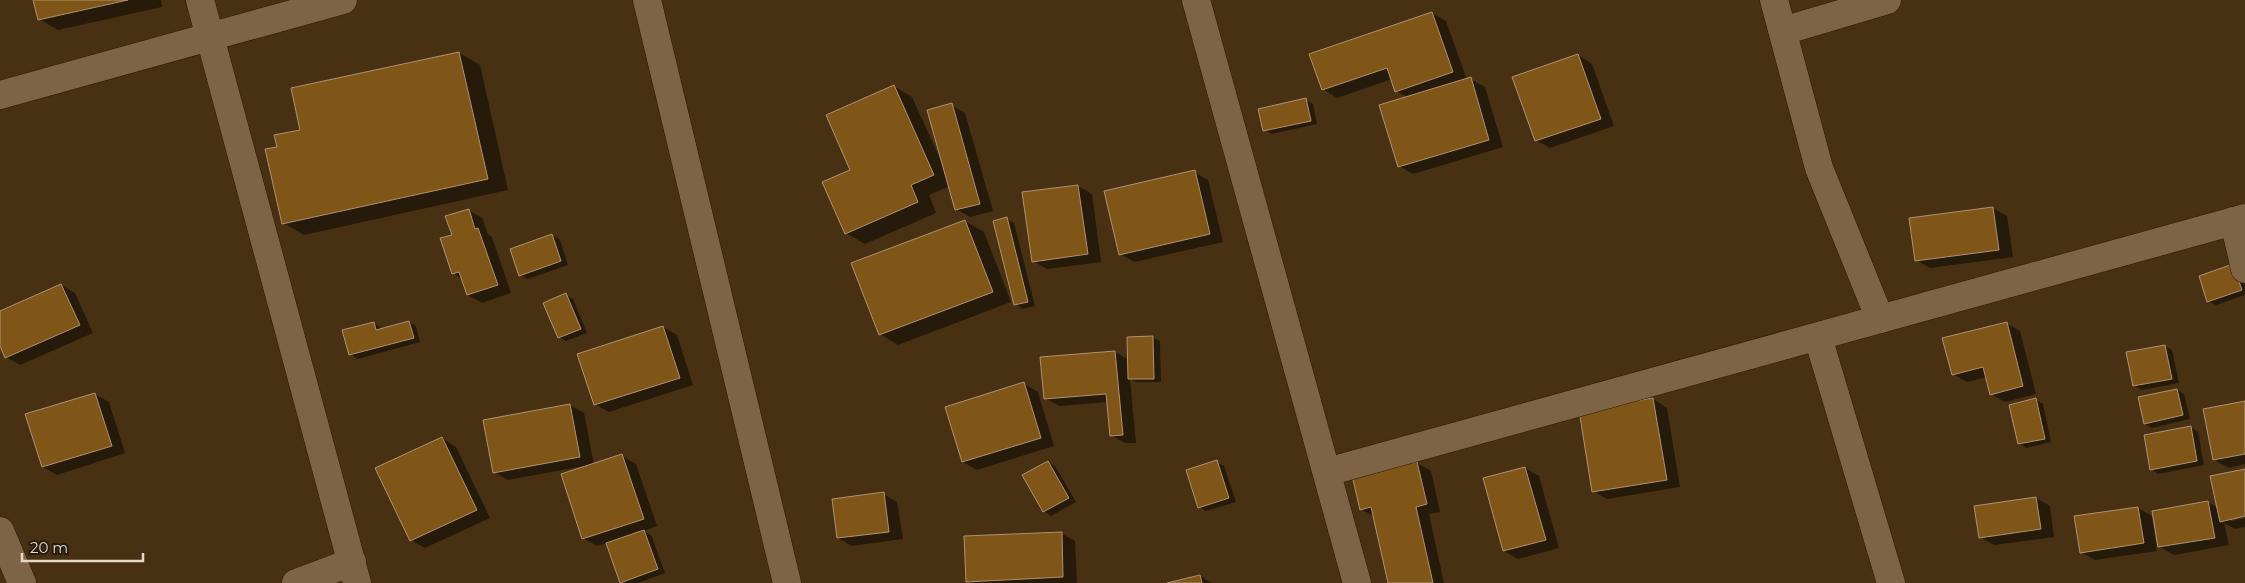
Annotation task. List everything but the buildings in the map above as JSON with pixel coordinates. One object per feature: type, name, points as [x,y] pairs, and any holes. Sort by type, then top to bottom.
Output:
[{"type":"street","points":[[200,0],[355,572],[296,583]]},
{"type":"street","points":[[0,95],[343,0]]},
{"type":"street","points":[[647,0],[787,583]]},
{"type":"street","points":[[1196,0],[1357,583]]},
{"type":"street","points":[[1774,0],[1819,168],[1880,319]]},
{"type":"street","points":[[1783,30],[1887,0]]},
{"type":"street","points":[[1327,472],[2239,220],[2245,269]]},
{"type":"street","points":[[1818,336],[1891,583]]},
{"type":"street","points":[[0,531],[22,583]]}]
